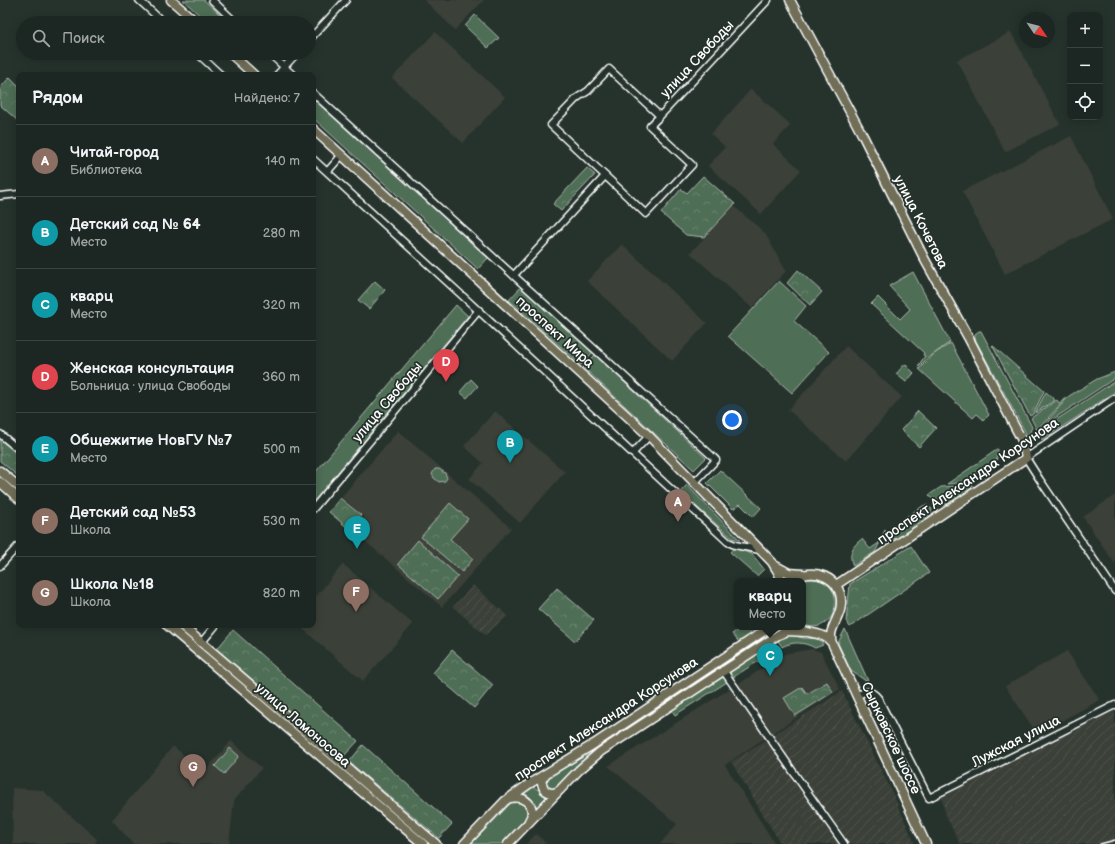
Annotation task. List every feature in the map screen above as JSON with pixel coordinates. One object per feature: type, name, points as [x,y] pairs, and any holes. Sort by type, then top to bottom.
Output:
[{"type":"main road","points":[[171,0],[189,16]]},
{"type":"main road","name":"улица Кочетова","points":[[790,0],[863,136],[925,260],[1013,422],[1023,442],[1026,458]]},
{"type":"main road","points":[[238,60],[251,72]]},
{"type":"main road","name":"проспект Мира","points":[[316,132],[649,436],[772,562],[789,573],[823,576],[836,585]]},
{"type":"main road","name":"проспект Александра Корсунова","points":[[836,585],[1026,458]]},
{"type":"main road","points":[[0,471],[16,484]]},
{"type":"main road","points":[[0,482],[16,496]]},
{"type":"main road","name":"проспект Мира","points":[[772,562],[781,578]]},
{"type":"main road","points":[[796,578],[808,574]]},
{"type":"main road","points":[[832,643],[830,634],[839,615],[841,600],[836,585]]},
{"type":"main road","points":[[808,632],[817,632],[828,628],[839,615]]},
{"type":"main road","name":"улица Ломоносова","points":[[171,628],[423,844]]},
{"type":"main road","name":"улица Ломоносова","points":[[184,628],[436,844]]},
{"type":"main road","name":"проспект Александра Корсунова","points":[[464,844],[508,799],[594,744],[765,630]]},
{"type":"main road","name":"проспект Александра Корсунова","points":[[508,844],[579,770],[600,752],[723,670],[784,632],[793,630],[808,632]]},
{"type":"main road","points":[[802,630],[826,636],[832,643]]},
{"type":"main road","name":"Сырковское шоссе","points":[[832,643],[926,844]]},
{"type":"main road","points":[[250,696],[255,689]]},
{"type":"main road","points":[[545,774],[541,781],[547,792],[554,793],[563,787]]},
{"type":"main road","points":[[508,799],[516,797],[527,801],[531,806],[532,812],[528,823]]},
{"type":"street","points":[[139,0],[156,16]]},
{"type":"street","points":[[212,0],[229,16]]},
{"type":"street","points":[[316,32],[346,0]]},
{"type":"street","name":"улица Свободы","points":[[660,116],[609,69],[588,91],[577,98],[551,125],[646,214],[692,165],[650,126],[660,116],[768,0]]},
{"type":"street","points":[[205,60],[218,72]]},
{"type":"street","points":[[276,60],[290,72]]},
{"type":"street","points":[[280,72],[290,60]]},
{"type":"street","points":[[316,96],[716,460],[695,482]]},
{"type":"street","points":[[327,172],[342,155]]},
{"type":"street","points":[[316,162],[479,310],[728,542],[734,545],[760,550]]},
{"type":"street","points":[[514,275],[605,176]]},
{"type":"street","points":[[0,196],[16,194]]},
{"type":"street","name":"улица Свободы","points":[[316,504],[479,310]]},
{"type":"street","name":"проспект Александра Корсунова","points":[[1026,458],[1115,398]]},
{"type":"street","points":[[0,434],[16,447]]},
{"type":"street","points":[[633,453],[649,436]]},
{"type":"street","points":[[1026,458],[1115,591]]},
{"type":"street","points":[[0,566],[16,548]]},
{"type":"street","points":[[201,643],[214,628]]},
{"type":"street","points":[[723,670],[844,844]]},
{"type":"street","name":"Лужская улица","points":[[856,696],[869,691],[878,698],[929,798],[1115,705]]},
{"type":"shaded area","points":[[424,0],[484,0],[455,30]]},
{"type":"shaded area","points":[[435,32],[505,97],[463,143],[392,78]]},
{"type":"shaded area","points":[[1011,32],[1060,124],[1005,152],[957,60]]},
{"type":"shaded area","points":[[751,89],[791,125],[773,144],[801,170],[761,214],[708,166],[725,147],[711,134]]},
{"type":"shaded area","points":[[1071,136],[1113,219],[1005,274],[962,191]]},
{"type":"shaded area","points":[[734,206],[765,233],[786,271],[752,308],[690,253]]},
{"type":"shaded area","points":[[622,244],[707,323],[672,361],[587,281]]},
{"type":"shaded area","points":[[846,346],[902,397],[846,461],[788,410]]},
{"type":"shaded area","points":[[495,411],[565,472],[520,523],[469,479],[483,463],[464,446]]},
{"type":"shaded area","points":[[398,431],[511,528],[442,607],[353,531],[364,517],[341,497]]},
{"type":"shaded area","points":[[1115,495],[1115,564],[1083,517]]},
{"type":"shaded area","points":[[343,564],[413,624],[363,681],[301,628],[316,628],[316,596]]},
{"type":"shaded area","points":[[473,585],[508,616],[485,635],[453,607]]},
{"type":"shaded area","points":[[812,649],[821,652],[840,689],[770,735],[737,685],[784,654]]},
{"type":"shaded area","points":[[1067,651],[1100,700],[1037,734],[1005,686]]},
{"type":"shaded area","points":[[731,688],[765,738],[725,765],[775,844],[660,844],[677,824],[608,766]]},
{"type":"shaded area","points":[[842,691],[893,794],[915,844],[781,844],[731,762]]},
{"type":"shaded area","points":[[1115,710],[1115,844],[960,844],[946,816],[941,796]]},
{"type":"shaded area","points":[[231,741],[262,768],[234,801],[229,844],[133,844],[112,820],[173,746],[204,772]]},
{"type":"shaded area","points":[[12,788],[42,790],[97,839],[95,844],[13,844]]},
{"type":"shaded area","points":[[536,834],[547,844],[526,844]]},
{"type":"green space","points":[[183,0],[204,0],[221,16],[200,16]]},
{"type":"green space","points":[[475,15],[499,38],[488,48],[465,26]]},
{"type":"green space","points":[[10,77],[16,83],[16,119],[0,105],[0,88]]},
{"type":"green space","points":[[316,102],[488,258],[478,269],[316,121]]},
{"type":"green space","points":[[587,168],[595,175],[561,211],[553,204]]},
{"type":"green space","points":[[703,176],[735,204],[704,237],[686,235],[661,213],[681,189],[687,193]]},
{"type":"green space","points":[[798,270],[822,292],[810,305],[787,283]]},
{"type":"green space","points":[[913,272],[950,342],[927,359],[919,367],[918,366],[925,356],[923,355],[924,353],[871,304],[878,297],[900,319],[910,309],[889,286]]},
{"type":"green space","points":[[375,281],[385,290],[369,309],[358,300]]},
{"type":"green space","points":[[779,281],[806,306],[794,321],[829,352],[792,393],[728,336]]},
{"type":"green space","points":[[521,287],[593,352],[581,365],[509,300]]},
{"type":"green space","points":[[456,305],[468,316],[316,498],[316,471]]},
{"type":"green space","points":[[981,331],[1032,427],[1028,437],[975,339],[975,334]]},
{"type":"green space","points":[[951,343],[989,415],[984,420],[977,414],[973,418],[919,369],[934,354]]},
{"type":"green space","points":[[992,345],[1044,391],[1033,414],[1030,416]]},
{"type":"green space","points":[[595,355],[706,458],[694,470],[583,367]]},
{"type":"green space","points":[[905,364],[914,373],[906,382],[896,374]]},
{"type":"green space","points":[[1115,372],[1115,378],[1043,426],[1069,396],[1097,379]]},
{"type":"green space","points":[[471,379],[478,386],[467,398],[460,392]]},
{"type":"green space","points":[[1115,381],[1115,392],[1042,440],[1038,432]]},
{"type":"green space","points":[[1046,392],[1055,400],[1035,413]]},
{"type":"green space","points":[[1067,397],[1037,430],[1031,418],[1057,400],[1059,403]]},
{"type":"green space","points":[[918,411],[936,428],[919,447],[901,430]]},
{"type":"green space","points":[[0,437],[16,451],[16,474],[0,461]]},
{"type":"green space","points":[[998,449],[996,464],[986,471],[984,469],[972,477],[974,480],[970,482],[947,484]]},
{"type":"green space","points":[[435,469],[439,469],[445,473],[447,478],[445,481],[439,482],[434,478],[432,474]]},
{"type":"green space","points":[[720,470],[761,508],[753,517],[740,504],[733,509],[707,483]]},
{"type":"green space","points":[[687,485],[740,540],[732,538],[680,492]]},
{"type":"green space","points":[[973,485],[962,496],[946,505],[937,505],[929,495],[941,487]]},
{"type":"green space","points":[[340,498],[361,515],[349,529],[329,512]]},
{"type":"green space","points":[[450,503],[468,519],[450,539],[473,559],[462,572],[421,537]]},
{"type":"green space","points":[[926,505],[932,509],[930,516],[896,539],[891,537],[892,532],[899,523]]},
{"type":"green space","points":[[885,530],[886,531],[875,552],[853,566],[851,554],[853,547],[862,539],[870,549],[879,543]]},
{"type":"green space","points":[[418,540],[458,576],[438,599],[398,564]]},
{"type":"green space","points":[[911,546],[929,573],[850,627],[846,621],[850,584]]},
{"type":"green space","points":[[734,548],[752,554],[764,569],[757,576],[730,552]]},
{"type":"green space","points":[[806,580],[821,581],[830,587],[835,596],[835,606],[832,616],[825,623],[816,627],[806,625]]},
{"type":"green space","points":[[557,588],[594,620],[575,641],[538,609]]},
{"type":"green space","points":[[175,628],[180,628],[249,687],[247,690]]},
{"type":"green space","points":[[845,629],[869,683],[851,671],[838,643]]},
{"type":"green space","points":[[233,630],[358,741],[343,757],[216,650]]},
{"type":"green space","points":[[738,630],[759,630],[739,642],[732,634]]},
{"type":"green space","points":[[772,630],[775,634],[591,755],[576,767],[556,788],[548,789],[545,784],[545,779]]},
{"type":"green space","points":[[788,634],[803,638],[820,639],[823,645],[815,648],[803,643],[794,643],[782,647],[777,639]]},
{"type":"green space","points":[[773,643],[777,649],[732,678],[728,672]]},
{"type":"green space","points":[[452,650],[493,685],[474,708],[433,673]]},
{"type":"green space","points":[[723,676],[727,682],[675,715],[671,709]]},
{"type":"green space","points":[[827,682],[833,692],[795,716],[784,698],[802,687],[807,694]]},
{"type":"green space","points":[[258,695],[432,844],[427,844],[256,697]]},
{"type":"green space","points":[[363,745],[452,824],[439,838],[349,762]]},
{"type":"green space","points":[[230,748],[239,756],[224,774],[215,766]]},
{"type":"green space","points":[[533,787],[541,791],[547,798],[536,810],[535,804],[532,800],[523,793]]},
{"type":"green space","points":[[512,802],[519,802],[524,805],[527,817],[502,844],[471,844]]},
{"type":"railway","points":[[1100,844],[1115,840]]},
{"type":"place","name":"Женская консультация","points":[[446,382]]},
{"type":"place","name":"Детский сад № 64","points":[[510,463]]},
{"type":"place","name":"Читай-город","points":[[678,522]]},
{"type":"place","name":"Общежитие НовГУ №7","points":[[357,549]]},
{"type":"place","name":"Детский сад №53","points":[[356,612]]},
{"type":"place","name":"кварц","points":[[770,676]]},
{"type":"place","name":"Школа №18","points":[[193,787]]}]
